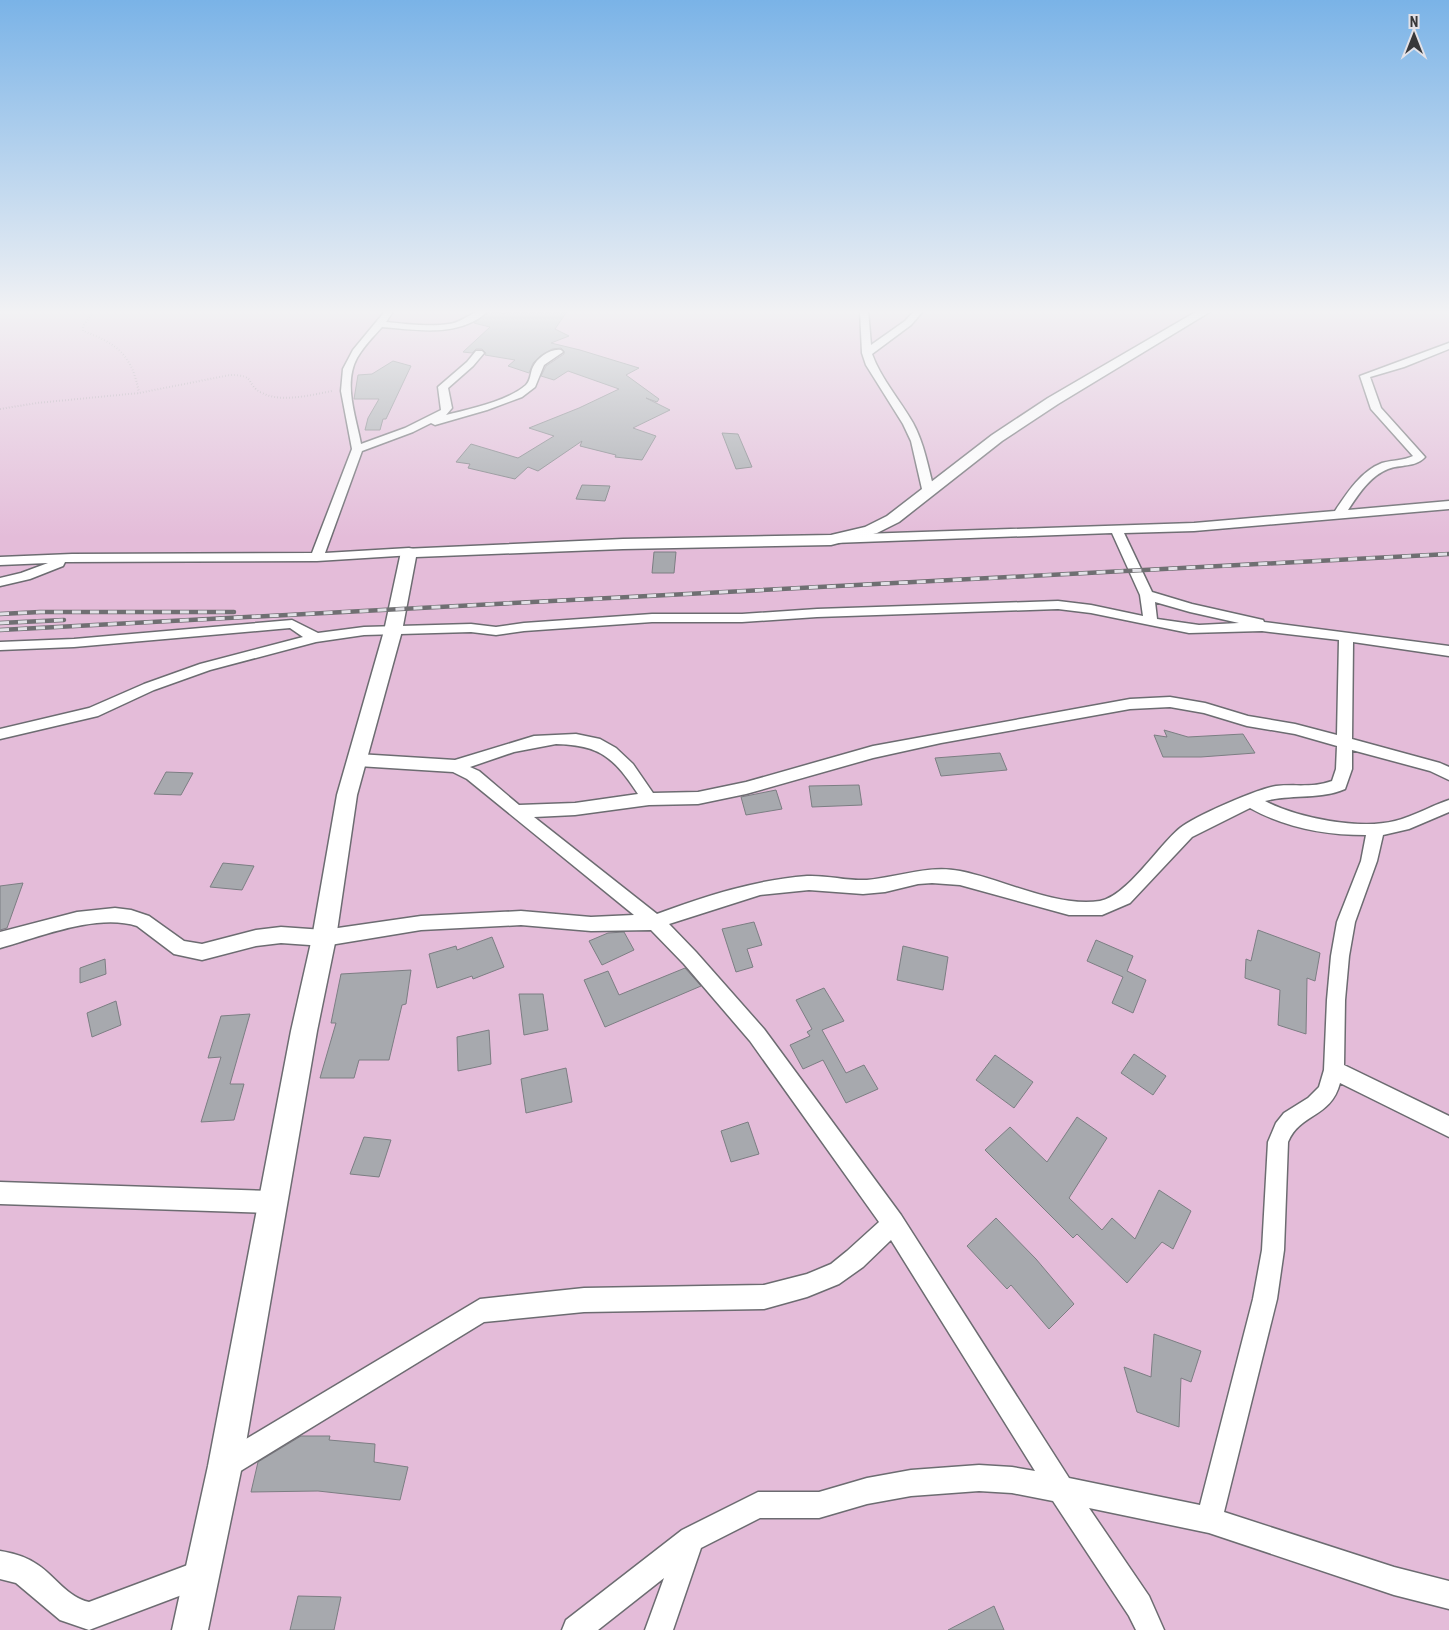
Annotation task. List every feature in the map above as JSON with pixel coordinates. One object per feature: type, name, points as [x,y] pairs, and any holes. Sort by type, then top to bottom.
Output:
[{"type":"street","points":[[409,430],[445,412],[447,408],[444,386]]},
{"type":"street","points":[[357,450],[409,430],[523,392],[530,386]]},
{"type":"street","points":[[883,386],[908,424],[916,441],[928,489]]},
{"type":"street","points":[[831,540],[881,526],[997,438],[1078,386]]},
{"type":"street","points":[[1338,516],[1352,493],[1384,466],[1414,461],[1418,457],[1376,409],[1368,386]]},
{"type":"street","points":[[317,557],[357,450],[349,411],[347,389]]},
{"type":"street","points":[[0,561],[72,558],[317,557],[613,544],[831,540],[1117,530],[1239,524],[1449,505]]},
{"type":"street","points":[[1117,530],[1147,595],[1151,622]]},
{"type":"street","points":[[190,1630],[225,1466],[272,1202],[324,938],[342,817],[393,630],[409,552]]},
{"type":"street","points":[[0,582],[24,576],[72,558]]},
{"type":"street","points":[[1147,595],[1183,606],[1250,620],[1270,627],[1449,651]]},
{"type":"street","points":[[0,734],[93,712],[149,687],[205,667],[316,638],[364,630],[472,628],[496,631],[524,627],[652,618],[742,618],[817,613],[1058,605],[1082,607],[1151,622],[1214,631],[1270,627]]},
{"type":"street","points":[[0,646],[74,643],[292,624],[316,638]]},
{"type":"street","points":[[0,940],[77,919],[115,915],[143,921],[175,945],[193,952],[215,950],[256,938],[281,935],[324,938],[421,923],[521,918],[591,924],[655,922],[696,907],[760,888],[809,883],[863,887],[932,876],[960,878],[1069,908],[1102,908],[1124,898],[1186,832],[1260,796],[1277,792],[1310,792],[1339,785],[1344,768],[1346,638]]},
{"type":"street","points":[[516,811],[575,809],[649,799],[676,800],[725,794],[873,752],[941,738],[1147,702],[1170,702],[1205,708],[1247,721],[1295,729],[1434,767],[1449,774]]},
{"type":"street","points":[[358,760],[456,766],[504,749],[571,738],[587,740],[610,750],[649,799]]},
{"type":"street","points":[[456,766],[473,775],[655,922],[690,958],[757,1035],[893,1223],[1061,1490],[1139,1606],[1150,1630]]},
{"type":"street","points":[[1252,801],[1272,814],[1328,828],[1394,828],[1449,806]]},
{"type":"street","points":[[1209,1520],[1265,1299],[1273,1250],[1278,1142],[1283,1130],[1291,1120],[1315,1104],[1328,1092],[1334,1070],[1336,1000],[1340,956],[1346,922],[1369,861],[1376,829]]},
{"type":"street","points":[[1334,1070],[1449,1127]]},
{"type":"street","points":[[0,1192],[272,1202]]},
{"type":"street","points":[[225,1466],[480,1311],[584,1300],[764,1297],[789,1291],[832,1276],[893,1223]]},
{"type":"street","points":[[576,1630],[690,1539],[758,1504],[819,1505],[867,1491],[911,1483],[979,1478],[1012,1480],[1209,1520],[1394,1581],[1449,1595]]},
{"type":"street","points":[[659,1630],[690,1539]]},
{"type":"street","points":[[0,1565],[28,1574],[66,1609],[75,1614],[89,1616],[201,1574]]},
{"type":"path","points":[[139,386],[139,393]]},
{"type":"path","points":[[0,409],[37,403],[139,393],[175,386]]},
{"type":"path","points":[[251,386],[257,391],[274,396],[299,396],[347,389]]},
{"type":"shaded area","points":[[0,386],[1449,386],[1449,1630],[0,1630]]},
{"type":"building","points":[[356,386],[402,386],[386,419],[383,419],[380,430],[365,430],[368,418],[379,399],[354,399]]},
{"type":"building","points":[[611,386],[641,386],[659,399],[657,402],[646,398],[670,410],[633,428],[656,436],[642,460],[615,457],[616,455],[580,446],[582,441],[538,471],[528,467],[515,479],[468,468],[470,464],[456,462],[471,444],[518,458],[554,436],[529,428],[579,408],[619,389]]},
{"type":"building","points":[[722,433],[738,434],[752,467],[736,469]]},
{"type":"building","points":[[582,485],[610,486],[605,501],[576,499]]},
{"type":"building","points":[[654,552],[676,552],[674,573],[652,573]]},
{"type":"building","points":[[1164,730],[1188,737],[1243,734],[1255,753],[1201,757],[1163,757],[1154,735],[1167,737]]},
{"type":"building","points":[[1000,753],[1007,770],[941,776],[935,758]]},
{"type":"building","points":[[166,772],[193,773],[181,795],[154,794]]},
{"type":"building","points":[[859,785],[862,805],[812,807],[809,786]]},
{"type":"building","points":[[776,790],[782,809],[746,815],[741,797]]},
{"type":"building","points":[[223,863],[254,866],[242,890],[210,887]]},
{"type":"building","points":[[23,883],[7,928],[0,930],[0,886]]},
{"type":"building","points":[[754,922],[762,945],[747,949],[753,967],[736,972],[722,929]]},
{"type":"building","points":[[1258,930],[1320,953],[1315,981],[1307,978],[1306,1034],[1278,1025],[1280,990],[1245,978],[1246,959],[1251,961]]},
{"type":"building","points":[[624,932],[634,950],[602,965],[589,941],[608,933]]},
{"type":"building","points":[[492,937],[504,967],[473,979],[472,976],[437,988],[429,954],[456,946],[457,950]]},
{"type":"building","points":[[1096,940],[1133,956],[1127,971],[1146,980],[1133,1013],[1112,1003],[1123,977],[1087,961]]},
{"type":"building","points":[[903,946],[948,957],[943,990],[897,980]]},
{"type":"building","points":[[105,959],[106,974],[80,983],[80,968]]},
{"type":"building","points":[[685,968],[701,986],[605,1027],[584,980],[608,971],[619,995]]},
{"type":"building","points":[[411,970],[406,1004],[402,1005],[389,1060],[359,1060],[354,1078],[320,1078],[336,1023],[331,1023],[341,974]]},
{"type":"building","points":[[824,988],[844,1021],[822,1030],[846,1073],[864,1065],[878,1089],[846,1103],[823,1060],[803,1069],[790,1045],[810,1036],[807,1032],[812,1029],[796,1000]]},
{"type":"building","points":[[519,994],[543,994],[548,1030],[524,1035]]},
{"type":"building","points":[[116,1001],[121,1025],[92,1037],[87,1013]]},
{"type":"building","points":[[250,1014],[230,1084],[244,1084],[234,1120],[201,1122],[221,1057],[208,1058],[221,1016]]},
{"type":"building","points":[[489,1030],[491,1064],[458,1071],[457,1037]]},
{"type":"building","points":[[1134,1054],[1166,1076],[1153,1095],[1121,1073]]},
{"type":"building","points":[[995,1055],[1033,1082],[1014,1108],[976,1080]]},
{"type":"building","points":[[566,1068],[572,1102],[526,1113],[521,1079]]},
{"type":"building","points":[[1077,1117],[1107,1138],[1069,1198],[1102,1230],[1112,1218],[1135,1239],[1159,1190],[1191,1211],[1173,1249],[1162,1242],[1127,1283],[1077,1234],[1073,1238],[985,1150],[1010,1127],[1047,1162]]},
{"type":"building","points":[[748,1122],[759,1154],[731,1162],[721,1131]]},
{"type":"building","points":[[364,1137],[391,1140],[379,1177],[350,1174]]},
{"type":"building","points":[[996,1218],[1036,1259],[1074,1304],[1049,1329],[1011,1285],[1007,1289],[967,1246]]},
{"type":"building","points":[[1154,1334],[1201,1351],[1191,1382],[1181,1378],[1179,1427],[1137,1412],[1124,1367],[1151,1377]]},
{"type":"building","points":[[301,1436],[330,1436],[329,1440],[375,1444],[374,1462],[408,1467],[400,1500],[318,1491],[251,1492],[258,1462]]},
{"type":"building","points":[[298,1596],[341,1597],[334,1630],[290,1630]]},
{"type":"building","points":[[994,1606],[1004,1630],[948,1630]]},
{"type":"railway","points":[[0,630],[1449,554]]},
{"type":"railway","points":[[0,614],[40,612],[234,612]]},
{"type":"railway","points":[[0,623],[64,620]]}]
